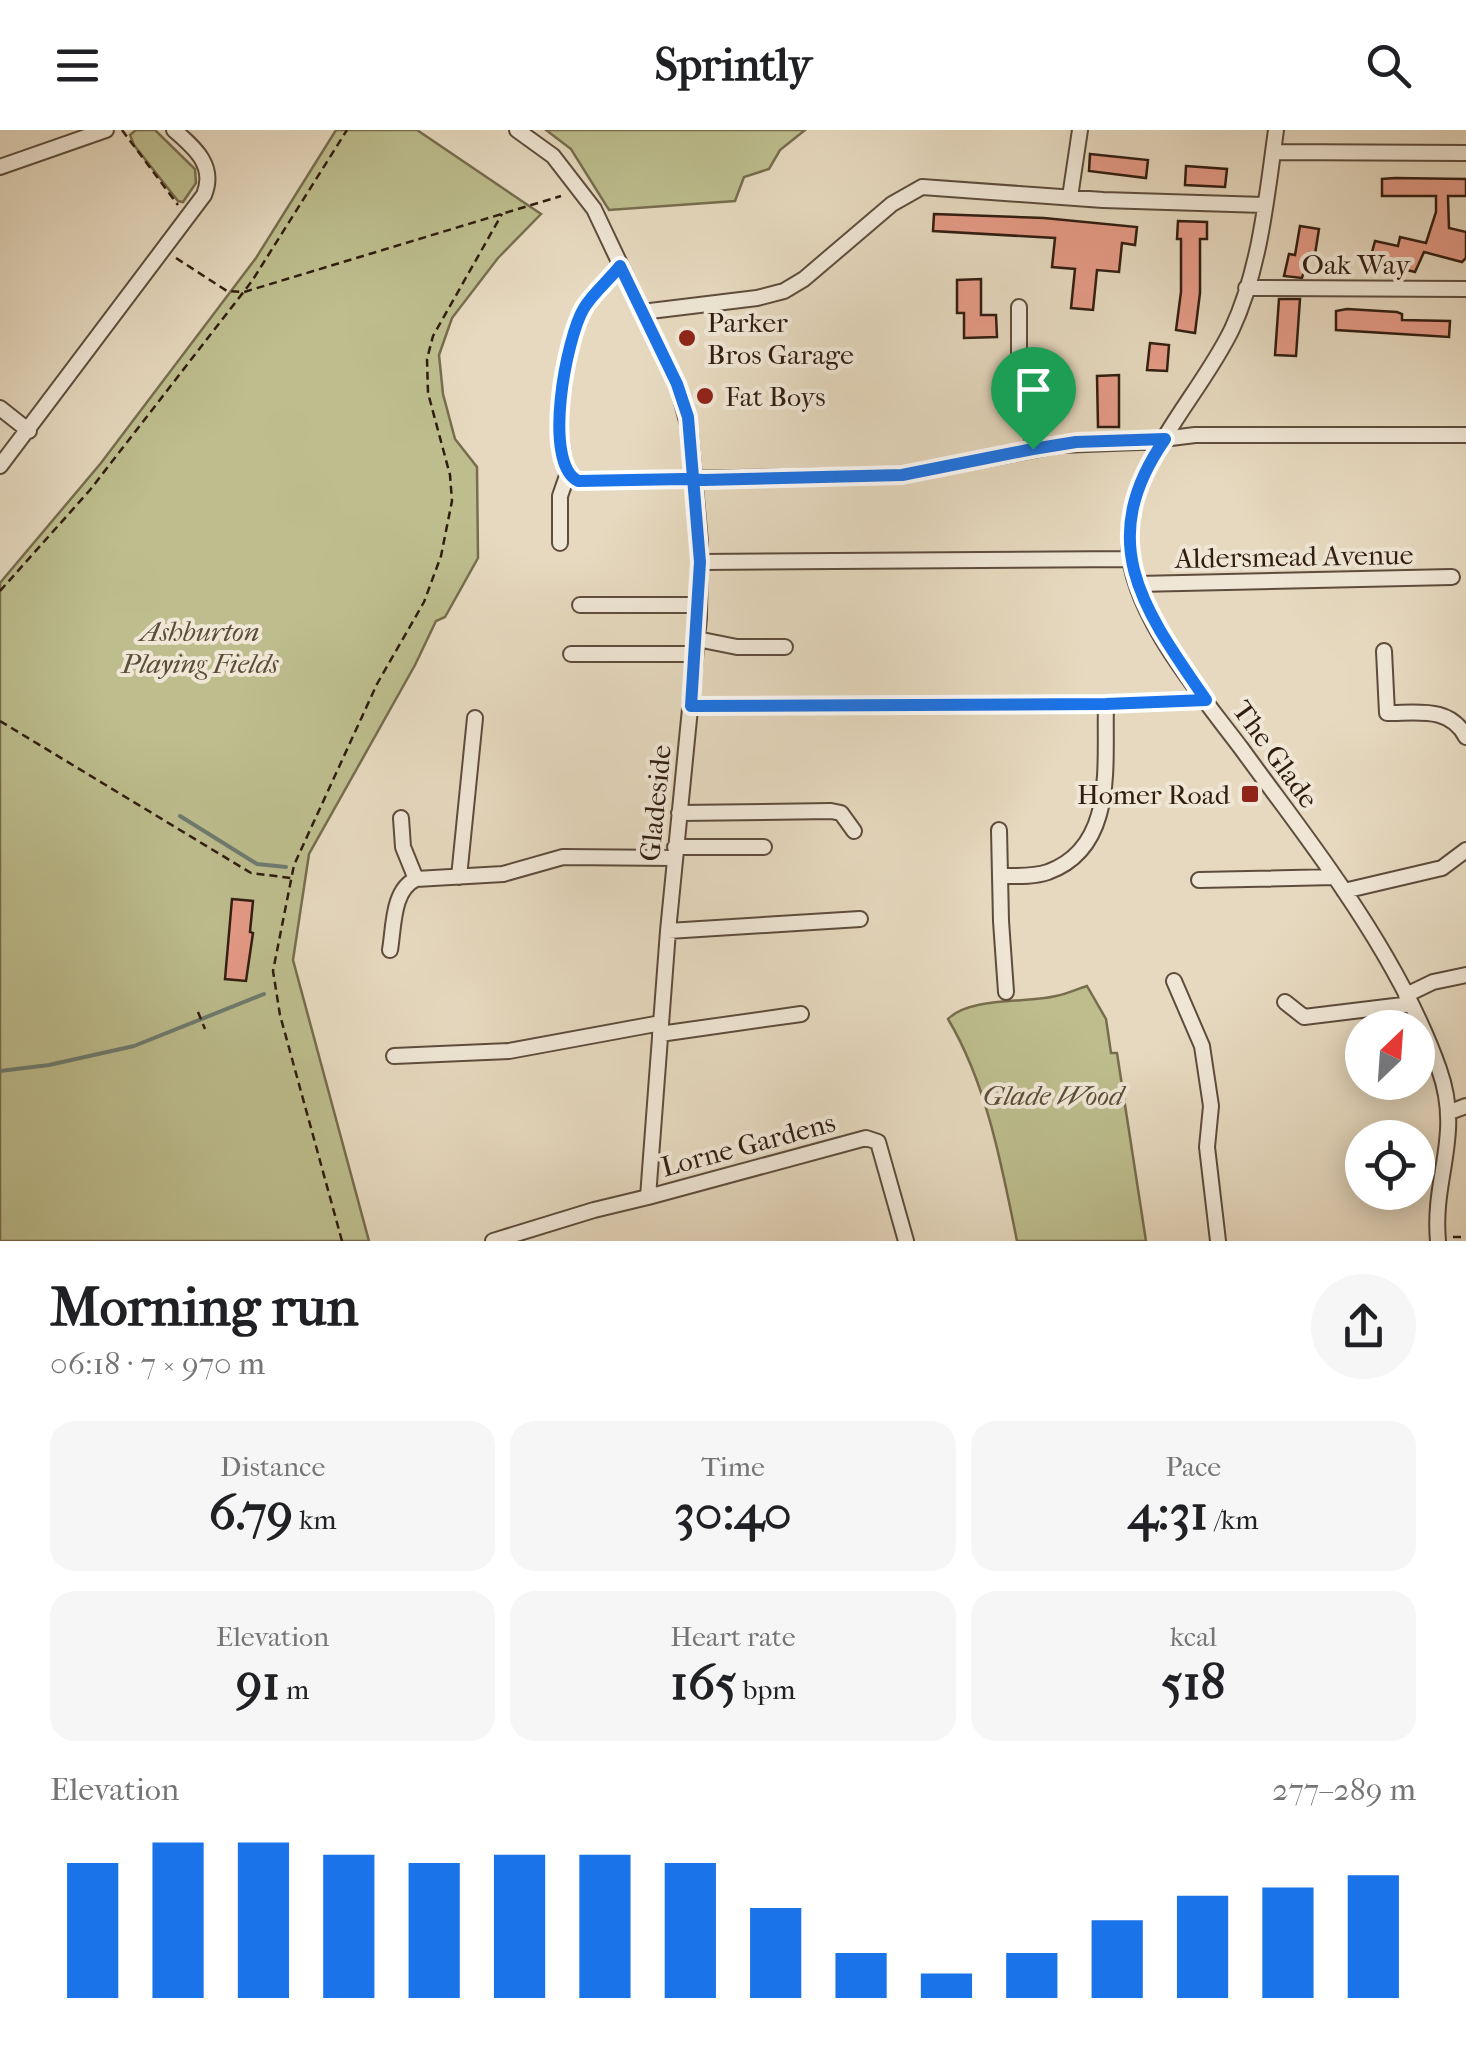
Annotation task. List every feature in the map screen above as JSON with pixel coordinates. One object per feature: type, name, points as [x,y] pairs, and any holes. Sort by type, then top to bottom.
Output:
[{"type":"street","points":[[0,168],[106,130]]},
{"type":"street","points":[[0,466],[204,195],[210,182],[208,168],[174,130]]},
{"type":"street","name":"Gladeside","points":[[517,130],[543,146],[594,209],[682,396],[695,479],[699,605],[648,1198]]},
{"type":"street","points":[[1070,197],[1080,130]]},
{"type":"street","name":"The Glade","points":[[1276,130],[1246,288],[1226,341],[1151,461],[1130,531],[1130,559],[1137,584],[1165,640],[1344,891],[1408,999],[1439,1068],[1450,1112],[1450,1136],[1437,1206],[1438,1241]]},
{"type":"street","points":[[1273,152],[1466,153]]},
{"type":"street","points":[[642,312],[784,291],[811,274],[892,204],[922,187],[1264,205]]},
{"type":"street","points":[[560,543],[560,496],[568,473],[560,440],[562,371],[583,309],[620,266]]},
{"type":"street","name":"Oak Way","points":[[1246,288],[1466,288]]},
{"type":"street","points":[[1018,308],[1019,352],[1026,369],[1033,449]]},
{"type":"street","points":[[0,408],[29,431]]},
{"type":"street","points":[[568,473],[578,481],[902,475],[1076,442],[1195,436],[1466,435]]},
{"type":"street","points":[[700,562],[1130,559]]},
{"type":"street","name":"Aldersmead Avenue","points":[[1137,584],[1452,577]]},
{"type":"street","points":[[580,605],[699,605]]},
{"type":"street","points":[[571,654],[696,646],[785,647]]},
{"type":"street","points":[[1384,652],[1387,713],[1444,714],[1456,722],[1466,737]]},
{"type":"street","points":[[691,706],[1206,700]]},
{"type":"street","points":[[1000,876],[1048,872],[1091,838],[1103,801],[1106,704]]},
{"type":"street","points":[[459,876],[475,718]]},
{"type":"street","points":[[679,814],[831,811],[841,813],[854,831]]},
{"type":"street","points":[[401,818],[403,847],[416,879]]},
{"type":"street","points":[[999,830],[1006,992]]},
{"type":"street","points":[[390,950],[400,894],[408,882],[416,879],[503,874],[563,858],[764,847]]},
{"type":"street","points":[[1344,891],[1442,868],[1466,850]]},
{"type":"street","points":[[1198,880],[1335,878]]},
{"type":"street","points":[[668,931],[860,919]]},
{"type":"street","points":[[1285,1002],[1304,1017],[1408,999],[1433,982],[1466,975]]},
{"type":"street","points":[[1174,980],[1202,1046],[1211,1106],[1207,1147],[1218,1241]]},
{"type":"street","points":[[394,1056],[509,1050],[801,1014]]},
{"type":"street","points":[[1450,1112],[1466,1106]]},
{"type":"street","name":"Lorne Gardens","points":[[648,1198],[866,1138],[878,1142],[906,1241]]},
{"type":"street","points":[[493,1241],[648,1198]]},
{"type":"path","points":[[122,130],[188,218]]},
{"type":"path","points":[[0,590],[90,490],[244,292],[347,130]]},
{"type":"path","points":[[164,249],[227,292],[244,292],[561,196]]},
{"type":"path","points":[[342,1241],[280,1014],[273,971],[294,865],[378,684],[424,602],[441,556],[452,501],[450,475],[428,393],[427,359],[433,336],[502,214]]},
{"type":"path","points":[[0,721],[251,873],[291,878]]},
{"type":"path","points":[[198,1012],[205,1029]]},
{"type":"green space","points":[[136,130],[155,130],[195,169],[196,183],[183,202],[178,201],[134,145],[130,135]]},
{"type":"green space","name":"Ashburton Playing Fields","points":[[336,130],[417,130],[541,214],[498,258],[452,318],[439,355],[443,394],[455,439],[477,467],[478,558],[445,617],[436,621],[309,854],[293,960],[369,1241],[0,1241],[0,583],[101,463],[256,258]]},
{"type":"green space","points":[[546,130],[805,130],[780,150],[769,169],[744,177],[735,201],[609,210],[571,149]]},
{"type":"green space","name":"Glade Wood","points":[[1087,986],[1106,1019],[1111,1053],[1117,1053],[1146,1241],[1017,1241],[983,1098],[948,1019],[970,1007],[1056,996]]},
{"type":"building","points":[[1090,154],[1148,160],[1146,178],[1089,171]]},
{"type":"building","points":[[1186,166],[1227,169],[1225,187],[1185,185]]},
{"type":"building","points":[[1382,179],[1466,179],[1466,196],[1448,196],[1449,228],[1466,232],[1466,258],[1462,262],[1424,252],[1415,272],[1380,263],[1381,259],[1371,256],[1375,241],[1398,246],[1400,237],[1426,243],[1436,212],[1436,196],[1382,196]]},
{"type":"building","points":[[934,214],[1044,218],[1137,227],[1135,245],[1122,243],[1119,272],[1097,270],[1093,310],[1071,308],[1075,269],[1052,267],[1055,238],[933,231]]},
{"type":"building","points":[[1178,221],[1207,222],[1207,239],[1200,239],[1195,333],[1176,330],[1181,292]]},
{"type":"building","points":[[1300,226],[1319,229],[1315,254],[1309,253],[1302,278],[1284,276],[1289,254],[1295,255]]},
{"type":"building","points":[[981,279],[981,315],[996,315],[997,337],[964,338],[964,313],[957,313],[957,280]]},
{"type":"building","points":[[1279,299],[1300,299],[1296,356],[1275,355]]},
{"type":"building","points":[[1336,311],[1397,312],[1402,314],[1402,320],[1450,321],[1449,337],[1336,330]]},
{"type":"building","points":[[1150,343],[1169,345],[1167,371],[1147,370]]},
{"type":"building","points":[[1119,375],[1119,427],[1098,427],[1097,376]]},
{"type":"building","points":[[232,899],[253,901],[246,981],[225,979]]},
{"type":"waterway","points":[[180,816],[257,864],[286,867]]},
{"type":"waterway","points":[[0,1071],[49,1065],[134,1046],[264,994]]},
{"type":"place","name":"Parker Bros Garage","points":[[687,338]]},
{"type":"place","name":"Fat Boys","points":[[705,396]]},
{"type":"place","name":"Homer Road","points":[[1250,794]]},
{"type":"route","points":[[1033,449],[902,475],[704,480],[695,479],[684,479],[578,481],[568,473],[562,454],[562,371],[583,309],[620,266],[677,384],[688,417],[695,479],[700,562],[691,706],[1206,700],[1152,618],[1131,567],[1132,514],[1142,480],[1165,439],[1076,442],[1033,449]]}]
